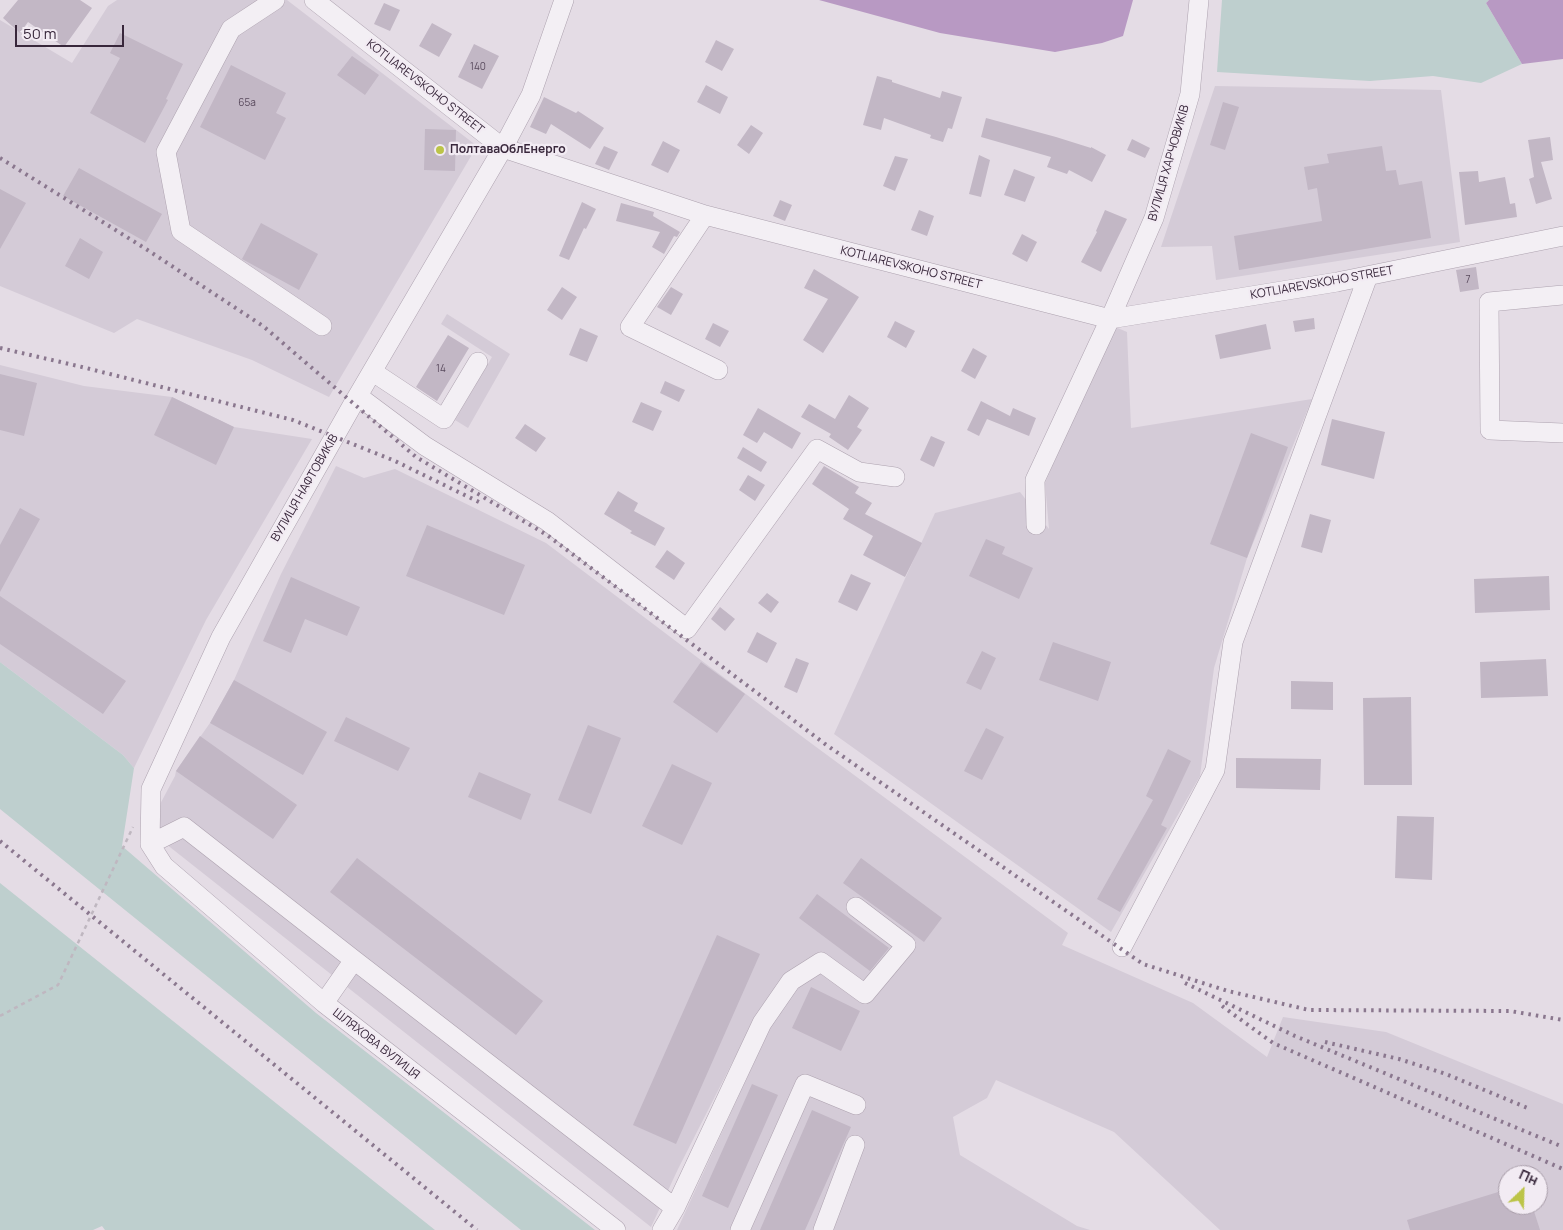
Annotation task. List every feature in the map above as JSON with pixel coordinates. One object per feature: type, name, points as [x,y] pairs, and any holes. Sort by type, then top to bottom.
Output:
[{"type":"street","points":[[275,0],[231,29],[166,152],[181,230],[322,326]]},
{"type":"street","name":"KOTLIAREVSKOHO STREET","points":[[314,0],[503,148],[704,215],[1110,319],[1368,276],[1563,236]]},
{"type":"street","name":"ВУЛИЦЯ НАФТОВИКІВ","points":[[150,844],[151,789],[221,637],[358,396],[503,148],[530,95],[564,0]]},
{"type":"street","name":"ВУЛИЦЯ ХАРЧОВИКІВ","points":[[1036,525],[1035,480],[1110,319],[1154,218],[1190,94],[1200,0]]},
{"type":"street","points":[[704,215],[630,327],[718,370]]},
{"type":"street","points":[[1122,946],[1215,770],[1233,642],[1368,276]]},
{"type":"street","points":[[1563,295],[1488,302],[1490,430],[1563,433]]},
{"type":"street","points":[[372,372],[444,419],[478,362]]},
{"type":"street","points":[[358,396],[426,446],[547,521],[687,629],[817,449],[859,472],[895,477]]},
{"type":"street","points":[[150,844],[184,827],[675,1208]]},
{"type":"street","name":"ШЛЯХОВА ВУЛИЦЯ","points":[[150,844],[164,866],[324,1003],[616,1230]]},
{"type":"street","points":[[662,1230],[675,1208],[762,1024],[791,981],[821,962],[865,994],[906,945],[856,907]]},
{"type":"street","points":[[324,1003],[354,960]]},
{"type":"street","points":[[740,1230],[805,1084],[856,1105]]},
{"type":"street","points":[[823,1230],[855,1145]]},
{"type":"path","points":[[0,1016],[58,985],[134,825]]},
{"type":"shaded area","name":"ПолтаваОблЕнерго","points":[[117,0],[287,0],[477,146],[329,397],[252,360],[137,319],[114,333],[0,286],[0,20],[72,63],[108,6]]},
{"type":"shaded area","points":[[819,0],[1133,0],[1123,36],[1102,43],[1055,52],[940,33]]},
{"type":"shaded area","points":[[1222,0],[1489,0],[1486,3],[1522,64],[1481,83],[1433,76],[1370,81],[1217,72]]},
{"type":"shaded area","points":[[1489,0],[1563,0],[1563,59],[1522,64],[1486,3]]},
{"type":"shaded area","points":[[1215,86],[1441,90],[1460,242],[1216,280],[1212,246],[1161,247]]},
{"type":"shaded area","points":[[447,314],[510,354],[468,428],[455,420],[492,357],[441,324]]},
{"type":"shaded area","points":[[1113,326],[1127,332],[1131,428],[1312,399],[1247,558],[1214,668],[1200,776],[1111,932],[834,734],[935,513],[1020,492],[1049,529],[1045,483]]},
{"type":"shaded area","points":[[0,365],[84,386],[172,397],[234,427],[312,439],[206,620],[134,768],[123,755],[0,662]]},
{"type":"shaded area","points":[[336,466],[364,478],[395,469],[546,543],[804,738],[1068,933],[1062,945],[1193,1003],[1267,1057],[1283,1017],[1386,1032],[1563,1104],[1563,1230],[1220,1230],[1114,1132],[996,1080],[987,1098],[953,1117],[960,1155],[1077,1226],[1090,1230],[677,1230],[771,1026],[755,1018],[678,1169],[651,1227],[161,840],[158,808],[176,771],[210,723],[234,680],[281,574]]},
{"type":"shaded area","points":[[0,662],[123,755],[134,768],[122,846],[316,1013],[595,1230],[521,1230],[0,809]]},
{"type":"shaded area","points":[[0,883],[435,1230],[105,1230],[102,1226],[93,1230],[0,1230]]},
{"type":"building","points":[[18,0],[80,0],[92,8],[64,47],[28,22],[20,33],[3,18]]},
{"type":"building","points":[[384,3],[400,10],[390,31],[374,24]]},
{"type":"building","points":[[432,23],[452,34],[439,57],[419,46]]},
{"type":"building","points":[[120,33],[183,64],[166,99],[168,100],[145,143],[90,113],[120,58],[110,53]]},
{"type":"building","points":[[716,40],[734,49],[722,71],[705,62]]},
{"type":"building","points":[[474,44],[499,56],[482,89],[458,77]]},
{"type":"building","points":[[352,56],[379,75],[365,95],[337,75]]},
{"type":"building","points":[[231,65],[286,93],[276,113],[286,118],[265,160],[200,127]]},
{"type":"building","points":[[877,76],[940,98],[942,91],[962,97],[952,129],[948,128],[943,142],[930,138],[931,135],[884,118],[881,130],[863,125]]},
{"type":"building","points":[[706,85],[728,97],[720,114],[697,102]]},
{"type":"building","points":[[544,97],[576,113],[578,111],[604,128],[590,149],[551,124],[546,134],[530,127]]},
{"type":"building","points":[[1223,102],[1239,107],[1225,150],[1210,145]]},
{"type":"building","points":[[986,118],[1091,147],[1106,155],[1092,182],[1069,170],[1067,174],[1047,167],[1051,157],[981,137]]},
{"type":"building","points":[[751,125],[763,133],[749,154],[737,145]]},
{"type":"building","name":"ПолтаваОблЕнерго","points":[[425,129],[456,130],[455,171],[424,170]]},
{"type":"building","points":[[1550,137],[1553,160],[1541,162],[1552,199],[1536,204],[1529,179],[1534,177],[1528,140]]},
{"type":"building","points":[[1132,139],[1150,148],[1145,158],[1127,150]]},
{"type":"building","points":[[663,141],[680,150],[668,173],[651,165]]},
{"type":"building","points":[[604,146],[618,152],[609,170],[595,164]]},
{"type":"building","points":[[1382,146],[1386,171],[1396,170],[1399,185],[1422,181],[1431,238],[1239,270],[1234,236],[1322,221],[1317,188],[1308,190],[1304,167],[1329,163],[1327,154]]},
{"type":"building","points":[[979,155],[990,160],[981,197],[969,194]]},
{"type":"building","points":[[895,156],[908,159],[895,191],[883,186]]},
{"type":"building","points":[[79,168],[162,214],[146,242],[63,196]]},
{"type":"building","points":[[1014,169],[1035,177],[1025,202],[1004,195]]},
{"type":"building","points":[[1478,171],[1479,182],[1505,177],[1510,204],[1515,203],[1517,217],[1465,225],[1459,172]]},
{"type":"building","points":[[0,189],[26,203],[0,249]]},
{"type":"building","points":[[780,200],[792,205],[785,221],[773,216]]},
{"type":"building","points":[[582,202],[596,209],[586,229],[584,228],[569,260],[559,256]]},
{"type":"building","points":[[621,203],[654,212],[653,216],[680,232],[677,237],[674,236],[664,254],[652,247],[660,232],[616,221]]},
{"type":"building","points":[[919,210],[934,216],[927,236],[911,230]]},
{"type":"building","points":[[1105,210],[1127,219],[1101,272],[1081,262],[1097,232]]},
{"type":"building","points":[[261,223],[318,254],[299,290],[242,259]]},
{"type":"building","points":[[1022,234],[1037,242],[1027,262],[1012,254]]},
{"type":"building","points":[[80,238],[103,252],[89,279],[65,266]]},
{"type":"building","points":[[1476,267],[1479,289],[1460,292],[1456,270]]},
{"type":"building","points":[[814,269],[859,297],[823,353],[803,340],[828,299],[804,288]]},
{"type":"building","points":[[562,287],[577,297],[562,320],[547,310]]},
{"type":"building","points":[[671,287],[683,294],[671,315],[657,307]]},
{"type":"building","points":[[1314,318],[1315,329],[1295,332],[1293,321]]},
{"type":"building","points":[[895,321],[915,331],[906,348],[887,337]]},
{"type":"building","points":[[713,323],[729,331],[720,347],[705,339]]},
{"type":"building","points":[[1266,324],[1271,349],[1220,359],[1215,335]]},
{"type":"building","points":[[580,328],[598,336],[587,362],[569,355]]},
{"type":"building","points":[[448,335],[469,348],[437,401],[416,387]]},
{"type":"building","points":[[973,348],[987,356],[975,379],[961,371]]},
{"type":"building","points":[[0,374],[37,383],[24,436],[0,430]]},
{"type":"building","points":[[665,381],[685,390],[679,402],[660,393]]},
{"type":"building","points":[[849,395],[869,408],[857,427],[862,430],[848,450],[829,437],[831,434],[801,417],[809,404],[835,419]]},
{"type":"building","points":[[172,397],[234,427],[216,465],[154,435]]},
{"type":"building","points":[[981,401],[1010,416],[1013,408],[1036,418],[1029,436],[987,419],[979,436],[967,430]]},
{"type":"building","points":[[641,402],[662,411],[653,431],[632,422]]},
{"type":"building","points":[[758,408],[801,433],[792,449],[764,432],[757,443],[743,435]]},
{"type":"building","points":[[1332,419],[1385,432],[1374,479],[1321,465]]},
{"type":"building","points":[[525,424],[546,438],[536,452],[515,438]]},
{"type":"building","points":[[1251,433],[1288,447],[1247,558],[1210,544]]},
{"type":"building","points":[[931,436],[945,442],[934,467],[920,460]]},
{"type":"building","points":[[743,447],[767,462],[761,472],[737,458]]},
{"type":"building","points":[[824,466],[859,487],[855,493],[872,503],[865,514],[922,543],[905,577],[863,555],[873,536],[843,519],[849,509],[812,484]]},
{"type":"building","points":[[748,475],[765,485],[755,501],[739,490]]},
{"type":"building","points":[[618,491],[638,503],[634,511],[665,528],[655,546],[630,533],[632,531],[604,514]]},
{"type":"building","points":[[20,508],[40,519],[0,592],[0,545]]},
{"type":"building","points":[[1310,514],[1331,520],[1322,553],[1301,547]]},
{"type":"building","points":[[427,525],[525,565],[504,615],[406,576]]},
{"type":"building","points":[[986,539],[1005,547],[1002,554],[1033,568],[1019,599],[969,576]]},
{"type":"building","points":[[667,550],[685,563],[674,580],[655,567]]},
{"type":"building","points":[[851,574],[871,583],[857,611],[838,602]]},
{"type":"building","points":[[1549,576],[1550,610],[1475,613],[1474,579]]},
{"type":"building","points":[[291,577],[360,607],[347,636],[305,619],[291,653],[263,641]]},
{"type":"building","points":[[767,593],[779,602],[771,613],[758,603]]},
{"type":"building","points":[[0,596],[126,681],[103,714],[0,644]]},
{"type":"building","points":[[720,607],[735,619],[725,631],[711,619]]},
{"type":"building","points":[[757,632],[777,643],[767,663],[747,652]]},
{"type":"building","points":[[1053,642],[1111,662],[1098,701],[1039,680]]},
{"type":"building","points":[[982,651],[996,658],[981,690],[966,683]]},
{"type":"building","points":[[796,658],[809,663],[797,693],[784,687]]},
{"type":"building","points":[[1546,659],[1548,696],[1481,698],[1480,662]]},
{"type":"building","points":[[701,662],[745,694],[717,733],[673,702]]},
{"type":"building","points":[[234,680],[327,732],[303,775],[210,723]]},
{"type":"building","points":[[1291,681],[1333,682],[1333,710],[1291,709]]},
{"type":"building","points":[[1411,697],[1412,785],[1364,785],[1363,698]]},
{"type":"building","points":[[346,717],[410,748],[398,771],[334,741]]},
{"type":"building","points":[[588,725],[621,738],[591,814],[558,800]]},
{"type":"building","points":[[986,728],[1004,737],[982,780],[964,771]]},
{"type":"building","points":[[200,736],[297,805],[273,839],[176,771]]},
{"type":"building","points":[[1168,749],[1191,761],[1161,825],[1167,828],[1120,912],[1097,899],[1153,800],[1146,796]]},
{"type":"building","points":[[1236,758],[1321,759],[1320,790],[1236,788]]},
{"type":"building","points":[[672,764],[712,783],[682,845],[642,826]]},
{"type":"building","points":[[479,772],[531,794],[521,820],[468,797]]},
{"type":"building","points":[[1397,816],[1434,817],[1432,880],[1395,878]]},
{"type":"building","points":[[357,858],[543,1001],[516,1035],[330,892]]},
{"type":"building","points":[[861,858],[942,918],[924,942],[843,883]]},
{"type":"building","points":[[817,894],[889,948],[870,971],[799,918]]},
{"type":"building","points":[[717,935],[760,954],[676,1144],[633,1125]]},
{"type":"building","points":[[811,987],[860,1011],[841,1051],[792,1028]]},
{"type":"building","points":[[752,1084],[778,1095],[728,1208],[702,1196]]},
{"type":"building","points":[[812,1110],[851,1127],[805,1230],[760,1230]]},
{"type":"building","points":[[1498,1192],[1498,1215],[1535,1215],[1540,1230],[1410,1230],[1407,1220]]},
{"type":"railway","points":[[0,158],[146,249],[263,326],[416,457],[547,535],[825,744],[1143,964],[1228,991],[1309,1010],[1510,1011],[1563,1020]]},
{"type":"railway","points":[[0,348],[293,420],[395,461],[481,503]]},
{"type":"railway","points":[[0,841],[477,1230]]},
{"type":"railway","points":[[1185,983],[1295,1036],[1563,1147]]},
{"type":"railway","points":[[1222,1006],[1273,1043],[1563,1169]]},
{"type":"railway","points":[[1325,1042],[1399,1059],[1446,1074],[1530,1109]]},
{"type":"place","name":"ПолтаваОблЕнерго","points":[[440,150]]}]
